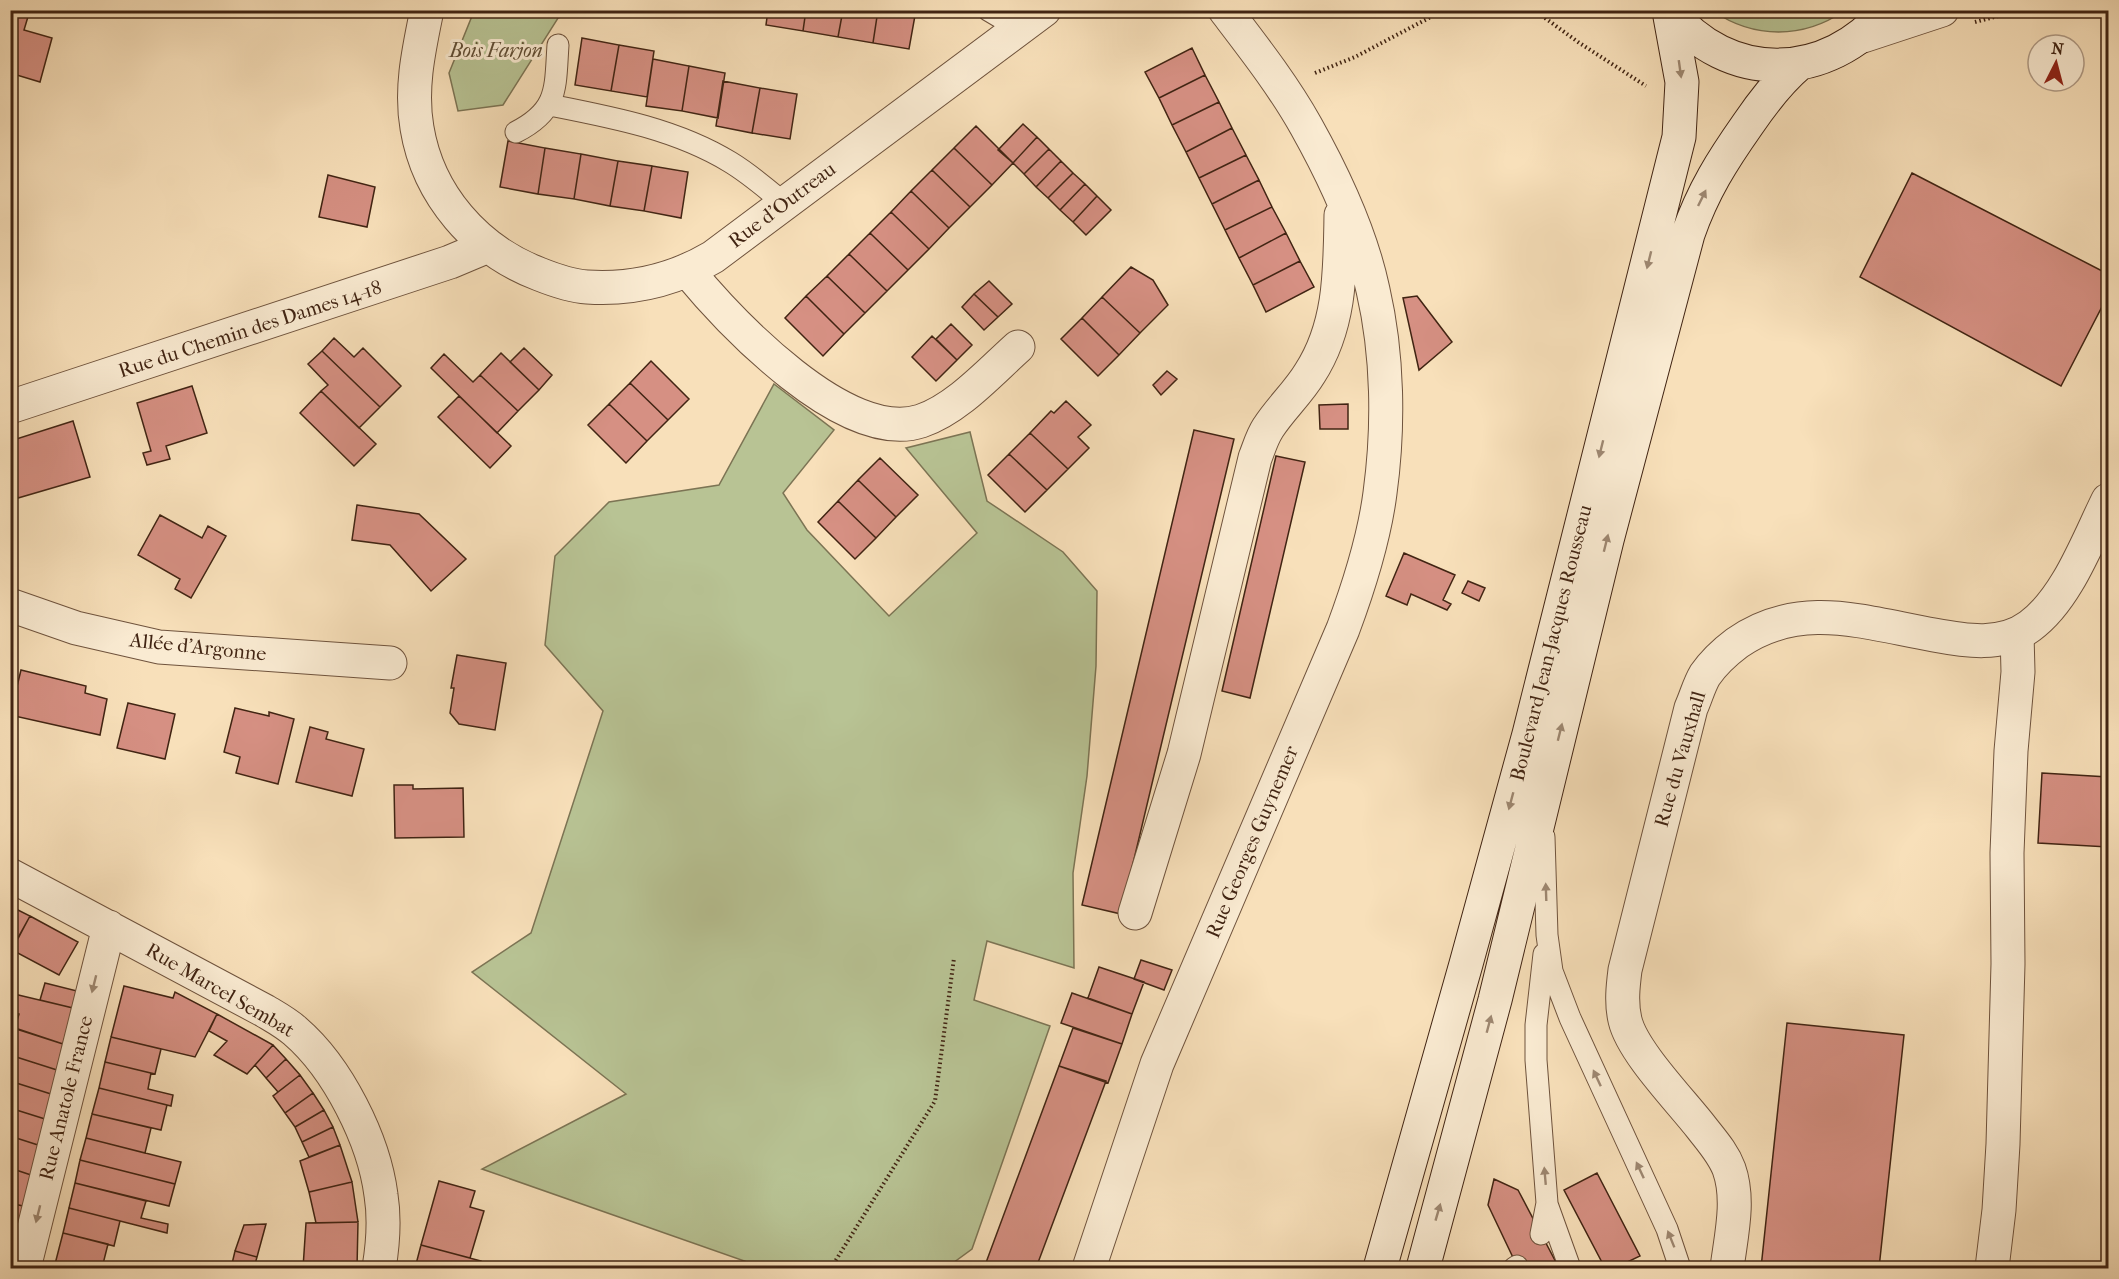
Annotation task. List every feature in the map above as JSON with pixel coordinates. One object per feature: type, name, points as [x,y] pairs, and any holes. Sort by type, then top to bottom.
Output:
[{"type":"street","name":"Rue d'Outreau","points":[[427,10],[416,70],[417,129],[434,182],[444,198],[455,214],[488,246],[522,268],[558,281],[585,287],[614,288],[645,285],[687,270],[713,257],[1032,20]]},
{"type":"street","name":"Rue Georges Guynemer","points":[[1089,1269],[1157,1064],[1343,629],[1364,565],[1380,494],[1385,409],[1381,342],[1373,290],[1366,265],[1341,199],[1319,150],[1281,87],[1226,10]]},
{"type":"street","points":[[1863,36],[1887,10]]},
{"type":"street","points":[[1669,11],[1699,41],[1727,56],[1757,64],[1799,64],[1833,54],[1863,36],[1942,10]]},
{"type":"street","name":"Boulevard Jean-Jacques Rousseau","points":[[1380,1269],[1529,734],[1679,137],[1682,82],[1669,11]]},
{"type":"street","name":"Boulevard Jean-Jacques Rousseau","points":[[1423,1269],[1492,1010],[1607,540],[1688,234],[1698,206],[1726,154],[1782,79],[1799,64]]},
{"type":"street","name":"Rue Georges Guynemer","points":[[1135,913],[1184,754],[1255,458],[1267,429],[1312,371],[1333,321],[1340,276],[1341,199]]},
{"type":"street","name":"Rue du Chemin des Dames 14-18","points":[[10,407],[450,262],[488,246]]},
{"type":"street","points":[[687,270],[715,303],[749,337],[812,389],[856,415],[890,425],[920,422],[950,407],[1018,347]]},
{"type":"street","name":"Rue du Vauxhall","points":[[1727,1269],[1734,1205],[1732,1180],[1728,1168],[1711,1139],[1637,1047],[1625,1020],[1622,1004],[1625,970],[1691,708],[1705,675],[1725,652],[1750,634],[1784,620],[1802,617],[1842,619],[1962,640],[1995,640],[2018,634],[2041,617],[2052,603],[2066,582],[2109,500]]},
{"type":"street","name":"Allée d'Argonne","points":[[10,605],[76,628],[159,647],[390,663]]},
{"type":"street","points":[[1992,1269],[2003,1144],[2008,964],[2007,852],[2011,751],[2018,672],[2018,634]]},
{"type":"street","name":"Rue Marcel Sembat","points":[[10,874],[273,1016],[296,1031],[310,1045],[334,1078],[365,1135],[381,1194],[383,1232],[379,1269]]},
{"type":"street","name":"Rue Anatole France","points":[[24,1269],[109,927]]},
{"type":"lane","points":[[988,10],[1032,20]]},
{"type":"lane","points":[[516,132],[534,121],[550,105],[556,78],[558,45]]},
{"type":"lane","points":[[550,105],[605,116],[685,139],[729,161],[752,176],[785,204]]},
{"type":"lane","points":[[1543,804],[1547,935],[1552,971],[1570,1018],[1667,1229],[1680,1269]]},
{"type":"lane","points":[[1547,935],[1540,984],[1536,1060],[1547,1203],[1570,1269]]},
{"type":"lane","points":[[1541,1234],[1547,1203]]},
{"type":"path","points":[[1281,87],[1355,57],[1444,10]]},
{"type":"path","points":[[1534,10],[1578,42],[1650,88]]},
{"type":"path","points":[[831,1269],[934,1101],[954,958]]},
{"type":"green space","name":"Bois Farjon","points":[[474,10],[577,11],[558,18],[503,105],[458,111],[449,73]]},
{"type":"green space","points":[[1713,11],[1844,11],[1812,27],[1778,32],[1745,27]]},
{"type":"green space","points":[[774,384],[834,430],[783,493],[807,530],[889,616],[977,533],[906,448],[970,432],[987,501],[1063,552],[1097,591],[1096,666],[1087,776],[1073,873],[1074,968],[987,941],[974,1000],[1050,1026],[972,1249],[946,1268],[753,1268],[753,1264],[482,1169],[626,1094],[472,972],[531,933],[603,711],[545,645],[555,556],[609,502],[719,485]]},
{"type":"building","points":[[10,10],[30,10],[24,30],[52,38],[40,82],[10,73]]},
{"type":"building","points":[[768,10],[806,10],[803,31],[766,25]]},
{"type":"building","points":[[806,10],[843,10],[838,37],[803,31]]},
{"type":"building","points":[[843,10],[878,10],[873,43],[838,37]]},
{"type":"building","points":[[878,10],[916,10],[909,49],[873,43]]},
{"type":"building","points":[[582,38],[619,45],[611,91],[575,85]]},
{"type":"building","points":[[619,45],[654,51],[647,97],[611,91]]},
{"type":"building","points":[[1192,48],[1205,75],[1159,98],[1145,72]]},
{"type":"building","points":[[653,59],[689,66],[682,111],[646,106]]},
{"type":"building","points":[[689,66],[725,73],[718,118],[682,111]]},
{"type":"building","points":[[1205,75],[1219,102],[1172,125],[1159,98]]},
{"type":"building","points":[[723,81],[760,88],[752,133],[716,126]]},
{"type":"building","points":[[760,88],[797,94],[790,139],[752,133]]},
{"type":"building","points":[[1219,102],[1232,128],[1186,152],[1172,125]]},
{"type":"building","points":[[1023,124],[1037,137],[1013,163],[998,150]]},
{"type":"building","points":[[976,126],[1013,163],[992,185],[954,148]]},
{"type":"building","points":[[1232,128],[1246,155],[1199,178],[1186,152]]},
{"type":"building","points":[[1037,137],[1049,149],[1024,174],[1013,163]]},
{"type":"building","points":[[508,141],[545,148],[538,194],[500,187]]},
{"type":"building","points":[[545,148],[581,154],[574,199],[538,194]]},
{"type":"building","points":[[954,148],[992,185],[970,207],[932,170]]},
{"type":"building","points":[[1049,149],[1061,161],[1036,187],[1024,174]]},
{"type":"building","points":[[581,154],[618,161],[610,206],[574,199]]},
{"type":"building","points":[[1246,155],[1259,180],[1212,204],[1199,178]]},
{"type":"building","points":[[618,161],[652,166],[644,211],[610,206]]},
{"type":"building","points":[[1061,161],[1073,173],[1048,198],[1036,187]]},
{"type":"building","points":[[652,166],[688,172],[681,218],[644,211]]},
{"type":"building","points":[[932,170],[970,207],[949,228],[911,191]]},
{"type":"building","points":[[1073,173],[1085,184],[1060,210],[1048,198]]},
{"type":"building","points":[[1912,173],[2108,274],[2108,295],[2061,386],[1860,277]]},
{"type":"building","points":[[328,175],[375,187],[367,227],[319,217]]},
{"type":"building","points":[[1259,180],[1272,207],[1225,230],[1212,204]]},
{"type":"building","points":[[1085,184],[1097,196],[1073,222],[1060,210]]},
{"type":"building","points":[[911,191],[949,228],[929,249],[891,212]]},
{"type":"building","points":[[1097,196],[1111,210],[1086,235],[1073,222]]},
{"type":"building","points":[[1272,207],[1286,233],[1239,258],[1225,230]]},
{"type":"building","points":[[891,212],[929,249],[908,270],[870,233]]},
{"type":"building","points":[[870,233],[908,270],[887,291],[849,254]]},
{"type":"building","points":[[1286,233],[1300,261],[1253,285],[1239,258]]},
{"type":"building","points":[[849,254],[887,291],[865,313],[827,276]]},
{"type":"building","points":[[1300,261],[1314,287],[1266,312],[1253,285]]},
{"type":"building","points":[[1131,267],[1153,280],[1168,305],[1140,333],[1102,297]]},
{"type":"building","points":[[827,276],[865,313],[844,334],[806,296]]},
{"type":"building","points":[[989,281],[1012,304],[998,317],[974,294]]},
{"type":"building","points":[[974,294],[998,317],[984,330],[962,307]]},
{"type":"building","points":[[806,296],[844,334],[823,356],[785,318]]},
{"type":"building","points":[[1417,296],[1452,342],[1419,370],[1403,298]]},
{"type":"building","points":[[1102,297],[1140,333],[1119,355],[1082,318]]},
{"type":"building","points":[[1082,318],[1119,355],[1098,376],[1061,339]]},
{"type":"building","points":[[951,324],[972,345],[957,360],[936,339]]},
{"type":"building","points":[[932,336],[957,360],[936,381],[912,357]]},
{"type":"building","points":[[334,338],[354,357],[363,348],[401,386],[380,407],[322,351]]},
{"type":"building","points":[[524,348],[552,375],[539,390],[510,362]]},
{"type":"building","points":[[322,351],[380,407],[359,428],[321,391],[328,385],[308,364]]},
{"type":"building","points":[[501,353],[539,390],[518,411],[480,375]]},
{"type":"building","points":[[444,354],[473,382],[480,375],[518,411],[497,433],[431,368]]},
{"type":"building","points":[[651,361],[689,399],[668,420],[630,383]]},
{"type":"building","points":[[1167,371],[1177,379],[1161,395],[1153,385]]},
{"type":"building","points":[[630,383],[668,420],[647,441],[609,404]]},
{"type":"building","points":[[192,386],[207,433],[166,446],[170,459],[147,465],[143,453],[151,451],[137,403]]},
{"type":"building","points":[[321,391],[376,444],[354,466],[300,413]]},
{"type":"building","points":[[459,396],[511,446],[490,468],[438,417]]},
{"type":"building","points":[[1066,401],[1091,425],[1078,437],[1089,448],[1068,469],[1030,433],[1051,411],[1054,413]]},
{"type":"building","points":[[609,404],[647,441],[626,463],[588,425]]},
{"type":"building","points":[[1348,404],[1348,429],[1320,429],[1319,405]]},
{"type":"building","points":[[73,421],[90,477],[18,498],[10,475],[10,441]]},
{"type":"building","points":[[1194,430],[1234,439],[1121,914],[1082,905]]},
{"type":"building","points":[[1030,433],[1068,469],[1047,490],[1009,454]]},
{"type":"building","points":[[1009,454],[1047,490],[1025,512],[988,475]]},
{"type":"building","points":[[1276,456],[1305,462],[1250,698],[1222,691]]},
{"type":"building","points":[[880,458],[918,495],[896,517],[858,480]]},
{"type":"building","points":[[858,480],[896,517],[876,538],[838,501]]},
{"type":"building","points":[[838,501],[876,538],[855,559],[818,522]]},
{"type":"building","points":[[357,505],[419,514],[466,559],[431,591],[390,545],[352,540]]},
{"type":"building","points":[[160,515],[202,538],[208,526],[226,536],[191,598],[175,589],[180,579],[138,555]]},
{"type":"building","points":[[1404,553],[1455,575],[1443,600],[1451,604],[1447,610],[1411,594],[1407,605],[1386,596]]},
{"type":"building","points":[[1468,581],[1485,588],[1479,601],[1462,593]]},
{"type":"building","points":[[457,655],[506,663],[495,730],[459,724],[450,713],[454,688],[451,688]]},
{"type":"building","points":[[21,670],[86,686],[85,693],[107,699],[100,735],[10,715]]},
{"type":"building","points":[[128,703],[175,714],[165,759],[117,748]]},
{"type":"building","points":[[235,708],[269,716],[269,712],[294,719],[278,784],[236,773],[240,757],[224,752]]},
{"type":"building","points":[[310,727],[328,732],[326,739],[364,749],[352,796],[296,782]]},
{"type":"building","points":[[2042,773],[2108,777],[2108,847],[2038,843]]},
{"type":"building","points":[[394,785],[413,785],[413,789],[463,788],[464,837],[395,838]]},
{"type":"building","points":[[10,906],[30,916],[10,952]]},
{"type":"building","points":[[30,916],[78,942],[59,975],[12,950]]},
{"type":"building","points":[[1141,960],[1172,970],[1164,990],[1134,979]]},
{"type":"building","points":[[1099,967],[1144,982],[1132,1014],[1088,998]]},
{"type":"building","points":[[45,983],[77,991],[73,1008],[40,1000]]},
{"type":"building","points":[[124,986],[173,998],[175,992],[217,1014],[195,1057],[111,1037]]},
{"type":"building","points":[[10,993],[73,1008],[63,1044],[15,1028],[19,1014],[10,1012]]},
{"type":"building","points":[[1072,993],[1132,1014],[1122,1044],[1061,1023]]},
{"type":"building","points":[[217,1014],[273,1045],[247,1074],[214,1055],[227,1041],[209,1031]]},
{"type":"building","points":[[1787,1023],[1904,1035],[1879,1268],[1761,1268]]},
{"type":"building","points":[[10,1027],[63,1044],[57,1070],[10,1055]]},
{"type":"building","points":[[1073,1028],[1122,1044],[1108,1083],[1059,1066]]},
{"type":"building","points":[[111,1037],[161,1049],[155,1074],[105,1062]]},
{"type":"building","points":[[273,1045],[286,1059],[266,1078],[255,1065]]},
{"type":"building","points":[[10,1055],[57,1070],[51,1094],[10,1081]]},
{"type":"building","points":[[286,1059],[300,1075],[278,1092],[266,1078]]},
{"type":"building","points":[[105,1062],[151,1073],[148,1089],[173,1095],[171,1106],[99,1088]]},
{"type":"building","points":[[1059,1066],[1106,1081],[1036,1268],[984,1268]]},
{"type":"building","points":[[300,1075],[313,1093],[285,1113],[273,1096]]},
{"type":"building","points":[[10,1081],[51,1094],[45,1119],[10,1108]]},
{"type":"building","points":[[99,1088],[167,1105],[161,1130],[92,1114]]},
{"type":"building","points":[[313,1093],[324,1110],[295,1127],[285,1113]]},
{"type":"building","points":[[10,1108],[45,1119],[38,1145],[10,1136]]},
{"type":"building","points":[[324,1110],[333,1127],[302,1142],[295,1127]]},
{"type":"building","points":[[92,1114],[151,1128],[145,1153],[86,1138]]},
{"type":"building","points":[[333,1127],[340,1145],[309,1157],[302,1142]]},
{"type":"building","points":[[10,1136],[38,1145],[31,1175],[10,1168]]},
{"type":"building","points":[[86,1138],[181,1162],[175,1184],[80,1160]]},
{"type":"building","points":[[340,1145],[352,1182],[309,1192],[300,1161]]},
{"type":"building","points":[[80,1160],[175,1184],[169,1206],[75,1183]]},
{"type":"building","points":[[10,1168],[31,1175],[23,1206],[10,1203]]},
{"type":"building","points":[[1597,1173],[1640,1256],[1615,1268],[1605,1268],[1564,1190]]},
{"type":"building","points":[[1494,1179],[1518,1190],[1559,1268],[1518,1268],[1488,1205]]},
{"type":"building","points":[[439,1181],[475,1191],[470,1207],[484,1211],[470,1258],[421,1245]]},
{"type":"building","points":[[352,1182],[358,1222],[316,1223],[309,1192]]},
{"type":"building","points":[[75,1183],[146,1201],[141,1218],[168,1224],[167,1233],[69,1208]]},
{"type":"building","points":[[10,1203],[23,1206],[15,1240],[10,1239]]},
{"type":"building","points":[[69,1208],[120,1221],[114,1246],[63,1233]]},
{"type":"building","points":[[358,1222],[357,1268],[303,1268],[306,1223]]},
{"type":"building","points":[[266,1224],[257,1257],[235,1251],[244,1225]]},
{"type":"building","points":[[63,1233],[108,1244],[102,1268],[54,1268]]},
{"type":"building","points":[[421,1245],[481,1261],[479,1268],[415,1268]]},
{"type":"building","points":[[235,1251],[257,1257],[254,1268],[231,1268]]}]
